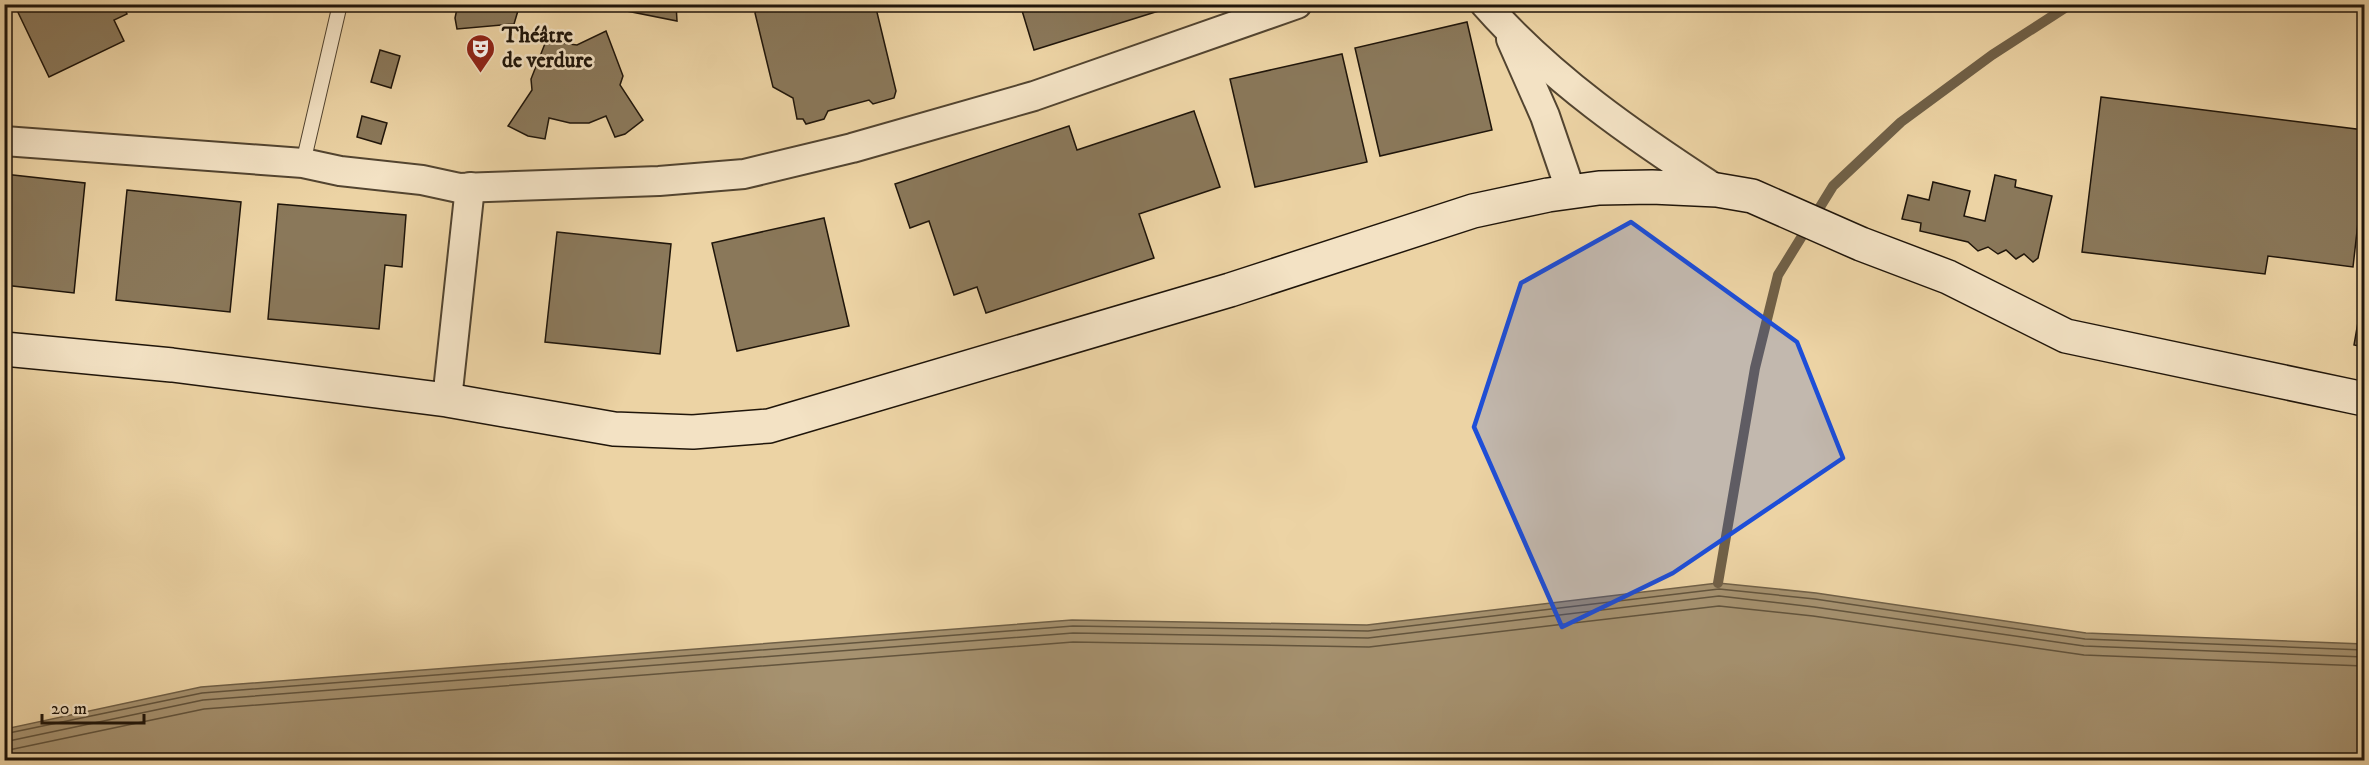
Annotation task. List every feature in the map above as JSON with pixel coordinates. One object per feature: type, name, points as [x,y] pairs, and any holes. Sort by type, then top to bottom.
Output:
[{"type":"street","points":[[4,141],[303,163],[340,171],[470,187],[659,181],[744,174],[852,148],[1035,96],[1298,4]]},
{"type":"street","points":[[1485,4],[1505,27],[1598,108],[1717,190]]},
{"type":"street","points":[[1505,27],[1545,116],[1571,192]]},
{"type":"street","points":[[447,400],[470,187]]},
{"type":"street","points":[[4,349],[172,366],[447,400],[614,429],[693,432],[769,426],[1230,290],[1473,211],[1571,192],[1652,188],[1717,190],[1752,196],[1861,244],[1948,277],[2066,336],[2364,399]]},
{"type":"lane","points":[[303,163],[340,4]]},
{"type":"highlighted area","points":[[1631,222],[1797,342],[1843,458],[1673,573],[1562,627],[1474,427],[1521,283]]},
{"type":"water","points":[[1718,583],[1816,593],[2086,633],[2364,644],[2364,760],[5,760],[5,729],[201,687],[1072,620],[1367,625]]},
{"type":"building","points":[[14,4],[122,4],[127,14],[114,20],[124,41],[49,77]]},
{"type":"building","points":[[458,4],[520,4],[514,24],[457,29],[455,18]]},
{"type":"building","points":[[625,4],[676,4],[677,21],[627,11]]},
{"type":"building","points":[[759,4],[875,4],[896,91],[894,98],[873,104],[869,100],[828,111],[824,119],[806,124],[803,119],[797,119],[793,98],[773,87],[755,13]]},
{"type":"building","points":[[1020,4],[1181,4],[1034,50]]},
{"type":"building","points":[[1467,22],[1492,130],[1380,156],[1355,48]]},
{"type":"building","points":[[606,31],[623,76],[620,85],[643,120],[625,134],[615,137],[606,116],[589,123],[570,123],[549,118],[545,139],[528,136],[508,126],[532,90],[531,79],[546,41],[577,45]]},
{"type":"building","points":[[380,50],[400,56],[391,88],[371,82]]},
{"type":"building","points":[[1342,54],[1367,162],[1255,187],[1230,79]]},
{"type":"building","points":[[2101,97],[2364,130],[2364,169],[2353,267],[2268,256],[2265,274],[2082,252]]},
{"type":"building","points":[[1194,111],[1220,187],[1139,214],[1154,258],[986,313],[977,287],[954,295],[929,221],[910,228],[895,184],[1069,126],[1077,150]]},
{"type":"building","points":[[362,116],[387,123],[381,144],[357,137]]},
{"type":"building","points":[[4,174],[85,183],[74,293],[4,285]]},
{"type":"building","points":[[1995,175],[2016,180],[2015,187],[2052,196],[2038,258],[2033,262],[2024,254],[2016,259],[2006,250],[1998,254],[1988,247],[1978,251],[1968,242],[1920,231],[1921,223],[1902,219],[1908,195],[1929,200],[1933,182],[1970,191],[1964,216],[1985,221]]},
{"type":"building","points":[[127,190],[241,202],[230,312],[116,300]]},
{"type":"building","points":[[278,204],[406,215],[402,267],[385,265],[379,329],[268,319]]},
{"type":"building","points":[[824,218],[849,326],[737,351],[712,243]]},
{"type":"building","points":[[557,232],[671,244],[660,354],[545,342]]},
{"type":"building","points":[[2358,322],[2364,323],[2364,347],[2354,345]]},
{"type":"waterway","points":[[1718,583],[1755,368],[1778,275],[1833,186],[1901,122],[1992,55],[2071,4]]},
{"type":"place","name":"Théâtre de verdure","points":[[481,74]]}]
